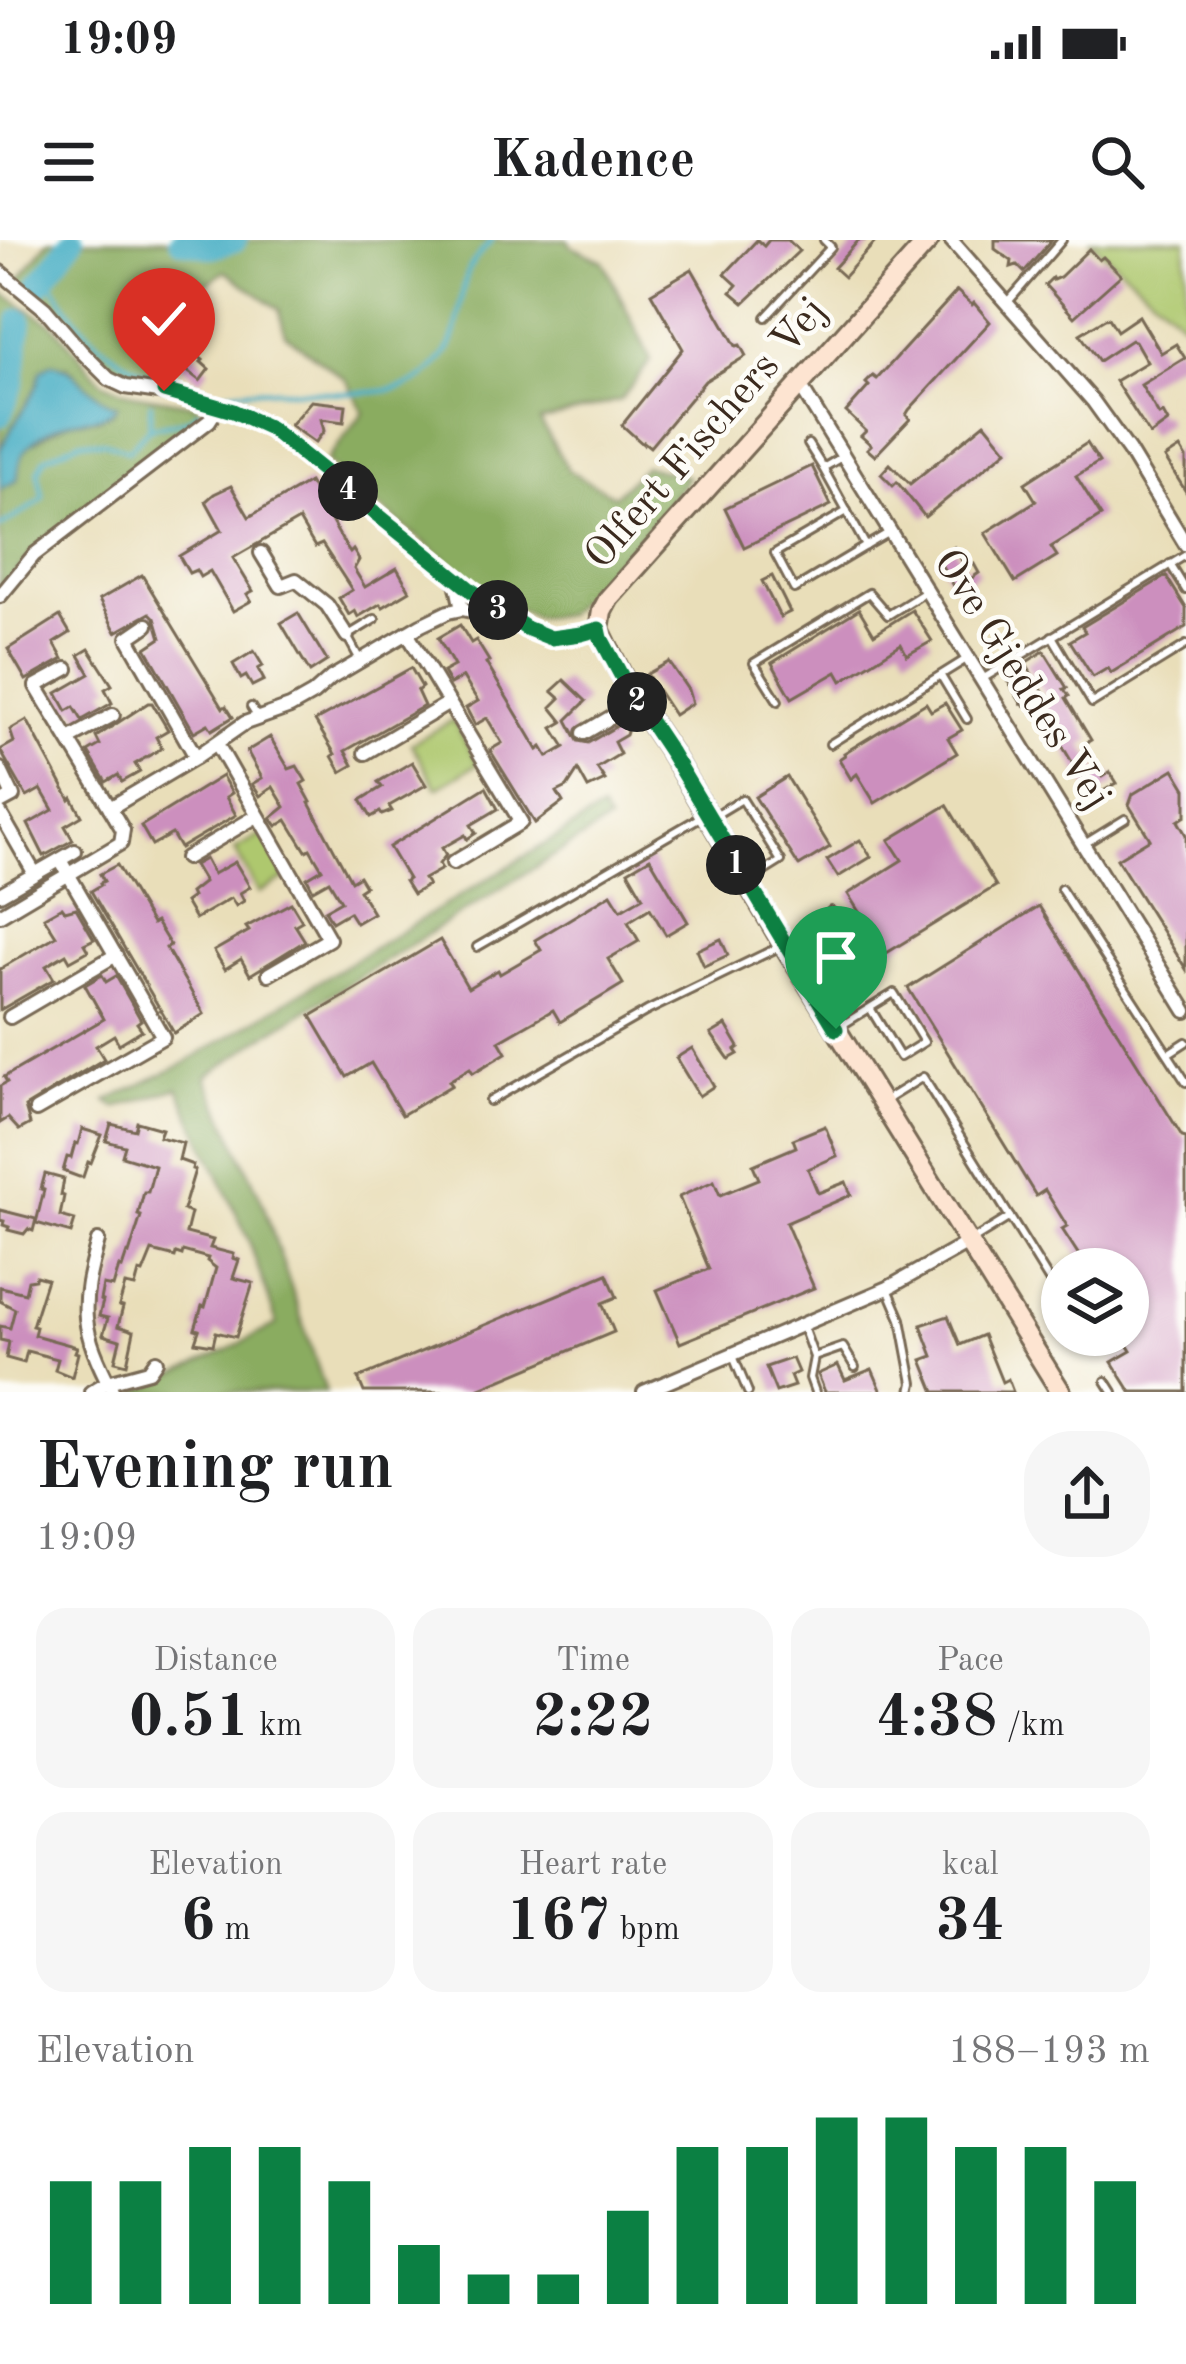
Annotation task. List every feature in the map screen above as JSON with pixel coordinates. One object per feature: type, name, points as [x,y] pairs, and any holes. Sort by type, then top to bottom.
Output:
[{"type":"street","name":"Olfert Fischers Vej","points":[[599,629],[609,598],[929,240]]},
{"type":"street","points":[[951,240],[1093,401],[1186,545]]},
{"type":"street","points":[[0,272],[35,298],[109,379],[218,406],[276,432],[446,570],[456,582],[463,609]]},
{"type":"street","name":"Ove Gjeddes Vej","points":[[799,384],[1186,1011]]},
{"type":"street","points":[[0,596],[34,555],[208,421],[218,406]]},
{"type":"street","points":[[261,553],[281,586],[296,580],[327,605],[347,636]]},
{"type":"street","points":[[110,808],[217,744],[254,712],[290,707],[434,618],[463,609],[551,638],[599,629],[614,663],[784,945],[1061,1392]]},
{"type":"street","points":[[147,626],[128,638],[196,757]]},
{"type":"street","points":[[407,633],[521,822],[453,863]]},
{"type":"street","points":[[0,916],[121,843],[123,830],[36,686],[67,669]]},
{"type":"street","points":[[584,733],[637,702]]},
{"type":"street","points":[[365,753],[449,703]]},
{"type":"street","points":[[69,739],[113,715]]},
{"type":"street","points":[[217,744],[329,938],[269,974]]},
{"type":"street","points":[[0,770],[13,796],[0,803]]},
{"type":"street","points":[[0,813],[35,874]]},
{"type":"street","points":[[186,858],[257,816]]},
{"type":"street","points":[[0,894],[75,851]]},
{"type":"street","points":[[36,1110],[163,1036],[60,860]]},
{"type":"street","points":[[10,1017],[116,955]]},
{"type":"street","points":[[98,1241],[84,1303],[92,1347],[110,1387]]},
{"type":"street","points":[[644,1392],[888,1288],[968,1243]]},
{"type":"street","points":[[91,1392],[148,1371],[156,1361]]},
{"type":"lane","points":[[766,317],[831,247],[824,240]]},
{"type":"lane","points":[[1007,302],[1062,240]]},
{"type":"lane","points":[[808,444],[866,546]]},
{"type":"lane","points":[[824,468],[844,456]]},
{"type":"lane","points":[[847,512],[775,553],[794,589],[890,532]]},
{"type":"lane","points":[[981,680],[1186,554]]},
{"type":"lane","points":[[1170,564],[1186,590]]},
{"type":"lane","points":[[446,570],[526,628]]},
{"type":"lane","points":[[778,701],[754,663],[869,593],[888,615],[927,591]]},
{"type":"lane","points":[[360,661],[347,636],[375,619]]},
{"type":"lane","points":[[1052,637],[1092,703],[1186,645]]},
{"type":"lane","points":[[830,744],[968,658]]},
{"type":"lane","points":[[1004,666],[1025,701]]},
{"type":"lane","points":[[940,675],[968,719]]},
{"type":"lane","points":[[477,947],[742,799],[781,861],[746,882]]},
{"type":"lane","points":[[1083,845],[1125,819]]},
{"type":"lane","points":[[1061,889],[1186,1082]]},
{"type":"lane","points":[[810,987],[854,961],[856,951],[831,910]]},
{"type":"lane","points":[[490,1101],[651,1010],[784,945]]},
{"type":"lane","points":[[836,1029],[894,993],[924,1042],[900,1057],[870,1008]]},
{"type":"lane","points":[[1168,1054],[1186,1042]]},
{"type":"lane","points":[[881,1102],[923,1077],[1041,1267]]},
{"type":"lane","points":[[968,1243],[1010,1217]]},
{"type":"lane","points":[[888,1288],[901,1319],[911,1392]]},
{"type":"lane","points":[[802,1325],[814,1357],[810,1378],[815,1392]]},
{"type":"lane","points":[[814,1357],[843,1347],[855,1367]]},
{"type":"lane","points":[[732,1355],[748,1392]]},
{"type":"lane","points":[[1106,1381],[1113,1392]]},
{"type":"green space","points":[[49,240],[569,240],[571,246],[603,261],[651,360],[621,400],[540,421],[569,471],[614,496],[645,466],[688,477],[659,516],[565,615],[535,618],[488,593],[326,461],[364,412],[346,380],[285,334],[279,309],[225,271],[205,285],[161,345],[149,382],[115,371],[73,327],[18,281]]},
{"type":"green space","points":[[1091,240],[1186,240],[1186,325],[1090,241]]},
{"type":"green space","points":[[0,292],[51,323],[103,383],[133,394],[196,405],[203,414],[31,555],[0,591],[0,489],[17,480],[26,447],[70,421],[98,419],[113,412],[67,366],[41,371],[0,449]]},
{"type":"green space","points":[[453,720],[478,764],[437,788],[411,744]]},
{"type":"green space","points":[[601,810],[608,822],[206,1077],[262,1201],[326,1392],[135,1392],[277,1324],[248,1238],[178,1088],[116,1108],[107,1101],[185,1063]]},
{"type":"green space","points":[[264,834],[288,877],[259,893],[235,850]]},
{"type":"water","points":[[52,363],[117,406],[39,438],[22,455],[17,480],[0,489],[0,449],[41,371]]},
{"type":"building","points":[[757,240],[764,246],[769,240],[788,240],[799,251],[744,303],[731,292],[737,285],[725,274]]},
{"type":"building","points":[[859,240],[877,240],[844,277],[834,268]]},
{"type":"building","points":[[995,240],[1052,240],[1024,272],[1017,265],[1011,267],[1012,261],[995,249]]},
{"type":"building","points":[[1089,249],[1121,275],[1074,317],[1045,285]]},
{"type":"building","points":[[692,269],[746,356],[705,381],[650,447],[622,425],[683,349],[651,293]]},
{"type":"building","points":[[957,291],[990,322],[909,410],[910,419],[875,456],[861,436],[866,431],[846,412],[869,386],[866,383],[873,376],[877,379]]},
{"type":"building","points":[[1139,316],[1161,353],[1176,344],[1185,358],[1141,385],[1168,422],[1150,435],[1115,381],[1147,362],[1135,341],[1099,361],[1080,334],[1109,318],[1117,331]]},
{"type":"building","points":[[189,348],[209,369],[200,381],[177,363]]},
{"type":"building","points":[[311,401],[346,405],[344,422],[321,419],[324,431],[315,443],[290,425]]},
{"type":"building","points":[[985,423],[1007,450],[925,517],[897,482],[893,486],[881,474],[890,464],[910,484]]},
{"type":"building","points":[[1087,443],[1099,462],[1076,476],[1101,516],[1051,547],[1057,556],[1015,582],[985,533],[1036,501],[1025,483]]},
{"type":"building","points":[[1180,448],[1186,458],[1186,492],[1165,458]]},
{"type":"building","points":[[812,466],[831,505],[744,547],[725,508]]},
{"type":"building","points":[[309,482],[346,547],[359,560],[354,569],[365,587],[397,568],[410,591],[358,617],[355,611],[349,615],[339,598],[352,590],[322,544],[315,547],[299,520],[233,558],[253,591],[247,594],[251,601],[233,611],[210,571],[200,577],[196,570],[189,573],[179,556],[222,530],[206,501],[214,494],[231,486],[249,517]]},
{"type":"building","points":[[954,547],[966,568],[974,564],[979,573],[956,589],[937,558]]},
{"type":"building","points":[[142,575],[233,717],[212,730],[208,724],[194,732],[146,648],[161,638],[155,618],[150,613],[116,632],[99,600]]},
{"type":"building","points":[[772,576],[790,612],[780,617],[762,581]]},
{"type":"building","points":[[1166,576],[1186,608],[1186,627],[1111,673],[1108,668],[1093,677],[1070,641],[1085,632],[1082,627]]},
{"type":"building","points":[[859,609],[874,634],[912,610],[932,641],[907,655],[901,644],[842,681],[837,672],[792,698],[772,663]]},
{"type":"building","points":[[298,613],[327,661],[310,672],[281,623]]},
{"type":"building","points":[[60,616],[70,633],[54,643],[63,659],[26,680],[8,649]]},
{"type":"building","points":[[460,625],[471,643],[476,640],[538,750],[542,747],[548,757],[565,747],[553,728],[563,722],[551,707],[560,698],[552,691],[564,680],[586,701],[567,720],[578,741],[588,743],[622,723],[626,735],[614,742],[620,754],[597,768],[605,780],[588,788],[578,770],[567,787],[557,792],[563,802],[535,823],[490,750],[502,743],[487,718],[475,725],[466,708],[478,701],[463,677],[450,684],[443,672],[454,666],[438,638]]},
{"type":"building","points":[[89,649],[112,685],[105,689],[112,703],[82,720],[74,707],[67,711],[57,693],[90,674],[79,655]]},
{"type":"building","points":[[254,651],[263,666],[258,669],[264,680],[252,686],[246,676],[241,679],[233,664]]},
{"type":"building","points":[[1044,651],[1091,740],[1083,745],[1102,777],[1110,772],[1117,783],[1093,797],[1040,709],[1046,697],[1025,663]]},
{"type":"building","points":[[669,662],[692,703],[674,715],[647,674]]},
{"type":"building","points":[[411,668],[422,687],[417,691],[424,706],[345,751],[353,765],[341,772],[315,721]]},
{"type":"building","points":[[148,703],[168,730],[156,737],[162,748],[135,764],[140,772],[122,782],[118,775],[106,782],[88,752],[100,745],[96,737]]},
{"type":"building","points":[[926,703],[931,711],[945,703],[962,730],[948,738],[957,753],[875,803],[857,774],[851,779],[839,759]]},
{"type":"building","points":[[27,720],[82,816],[65,826],[73,840],[44,856],[28,824],[53,810],[41,789],[27,797],[0,750],[14,742],[10,730]]},
{"type":"building","points":[[270,737],[289,769],[297,766],[306,781],[301,784],[309,803],[351,881],[359,876],[365,886],[359,890],[373,913],[356,923],[349,912],[332,922],[325,910],[341,901],[329,881],[313,890],[307,878],[322,869],[287,820],[277,826],[271,818],[285,807],[273,787],[260,796],[252,784],[262,778],[247,751]]},
{"type":"building","points":[[412,762],[426,785],[389,806],[392,811],[371,817],[361,800],[382,787],[378,782]]},
{"type":"building","points":[[1174,769],[1186,789],[1186,816],[1178,821],[1186,835],[1186,969],[1117,859],[1150,839],[1129,805],[1133,794]]},
{"type":"building","points":[[222,776],[232,793],[226,797],[236,815],[180,848],[172,834],[152,845],[141,826]]},
{"type":"building","points":[[787,777],[830,847],[799,866],[755,797]]},
{"type":"building","points":[[486,787],[498,809],[471,825],[476,833],[442,848],[446,855],[439,864],[442,869],[424,879],[428,885],[413,894],[389,847]]},
{"type":"building","points":[[947,805],[996,886],[885,954],[848,894],[902,860],[889,840]]},
{"type":"building","points":[[860,840],[871,857],[838,877],[827,860]]},
{"type":"building","points":[[650,858],[688,922],[666,935],[650,908],[628,922],[639,941],[608,959],[623,984],[560,1022],[553,1010],[499,1041],[506,1053],[473,1073],[470,1068],[449,1081],[452,1085],[402,1115],[371,1063],[347,1077],[311,1016],[440,940],[468,988],[498,970],[500,974],[541,950],[535,940],[611,894],[621,910],[643,897],[628,871]]},
{"type":"building","points":[[205,859],[213,874],[235,862],[250,887],[240,893],[244,901],[236,906],[231,898],[195,919],[185,902],[204,882],[194,865]]},
{"type":"building","points":[[117,865],[170,945],[166,948],[204,1014],[174,1033],[91,891],[104,881],[100,874]]},
{"type":"building","points":[[291,903],[302,921],[295,925],[305,941],[250,975],[241,959],[225,969],[214,951]]},
{"type":"building","points":[[1039,906],[1186,1137],[1186,1392],[1131,1392],[1112,1362],[1122,1356],[1149,1356],[1149,1248],[1074,1248],[1045,1190],[1036,1196],[908,988]]},
{"type":"building","points":[[62,907],[65,911],[76,908],[94,939],[84,944],[88,951],[70,961],[66,954],[46,966],[54,979],[0,1010],[0,969],[56,936],[44,917]]},
{"type":"building","points":[[721,939],[728,955],[704,966],[697,950]]},
{"type":"building","points":[[102,975],[106,982],[116,976],[142,1030],[119,1044],[114,1035],[96,1046],[104,1059],[25,1107],[30,1124],[19,1130],[8,1118],[0,1123],[4,1077],[104,1019],[85,985]]},
{"type":"building","points":[[726,1025],[739,1047],[738,1054],[729,1059],[711,1034]]},
{"type":"building","points":[[692,1048],[714,1086],[699,1096],[676,1058]]},
{"type":"building","points":[[137,1122],[162,1129],[159,1137],[183,1143],[179,1160],[193,1165],[183,1210],[191,1213],[186,1233],[213,1240],[210,1248],[234,1254],[239,1260],[233,1278],[253,1283],[236,1337],[216,1332],[213,1345],[195,1342],[216,1268],[208,1258],[183,1251],[175,1257],[152,1251],[135,1287],[125,1285],[119,1306],[123,1307],[118,1326],[134,1331],[127,1364],[115,1361],[120,1340],[103,1335],[108,1318],[99,1316],[100,1300],[103,1285],[113,1287],[129,1254],[155,1166],[122,1156],[125,1146],[106,1141],[111,1124],[135,1130]]},
{"type":"building","points":[[825,1126],[837,1156],[808,1169],[818,1193],[846,1182],[851,1195],[786,1223],[814,1288],[680,1343],[657,1290],[709,1269],[679,1197],[714,1181],[720,1195],[759,1179],[753,1165],[796,1147],[793,1139]]},
{"type":"building","points":[[82,1129],[102,1135],[91,1163],[79,1177],[63,1171]]},
{"type":"building","points":[[45,1174],[64,1179],[60,1216],[75,1220],[71,1233],[36,1223]]},
{"type":"building","points":[[0,1210],[36,1219],[33,1231],[8,1230],[0,1220]]},
{"type":"building","points":[[607,1274],[617,1297],[602,1303],[614,1332],[471,1392],[364,1392],[358,1378]]},
{"type":"building","points":[[47,1279],[32,1326],[36,1327],[34,1335],[77,1347],[72,1377],[55,1370],[58,1359],[27,1351],[24,1363],[6,1358],[9,1342],[0,1340],[0,1326],[10,1328],[15,1309],[0,1301],[0,1287],[25,1293],[28,1280]]},
{"type":"building","points":[[948,1316],[960,1345],[983,1335],[1002,1382],[1008,1379],[1013,1392],[935,1392],[922,1360],[933,1356],[921,1325]]},
{"type":"building","points":[[792,1358],[798,1372],[790,1376],[794,1386],[776,1392],[766,1367]]},
{"type":"building","points":[[838,1365],[845,1380],[872,1369],[882,1392],[825,1392],[818,1374]]},
{"type":"waterway","points":[[39,285],[72,240]]},
{"type":"waterway","points":[[181,240],[212,247],[235,240]]},
{"type":"waterway","points":[[222,393],[364,393],[419,380],[448,350],[469,269],[492,240]]},
{"type":"waterway","points":[[47,273],[86,330],[106,349],[152,378]]},
{"type":"waterway","points":[[0,415],[13,382],[20,320]]},
{"type":"waterway","points":[[0,527],[43,497],[38,472],[45,458],[80,441],[106,442],[128,451],[149,428],[151,403]]},
{"type":"waterway","points":[[149,428],[190,419],[198,412]]},
{"type":"route","points":[[164,391],[233,411],[270,428],[472,591],[526,628],[551,638],[599,629],[629,690],[836,1029]]}]
